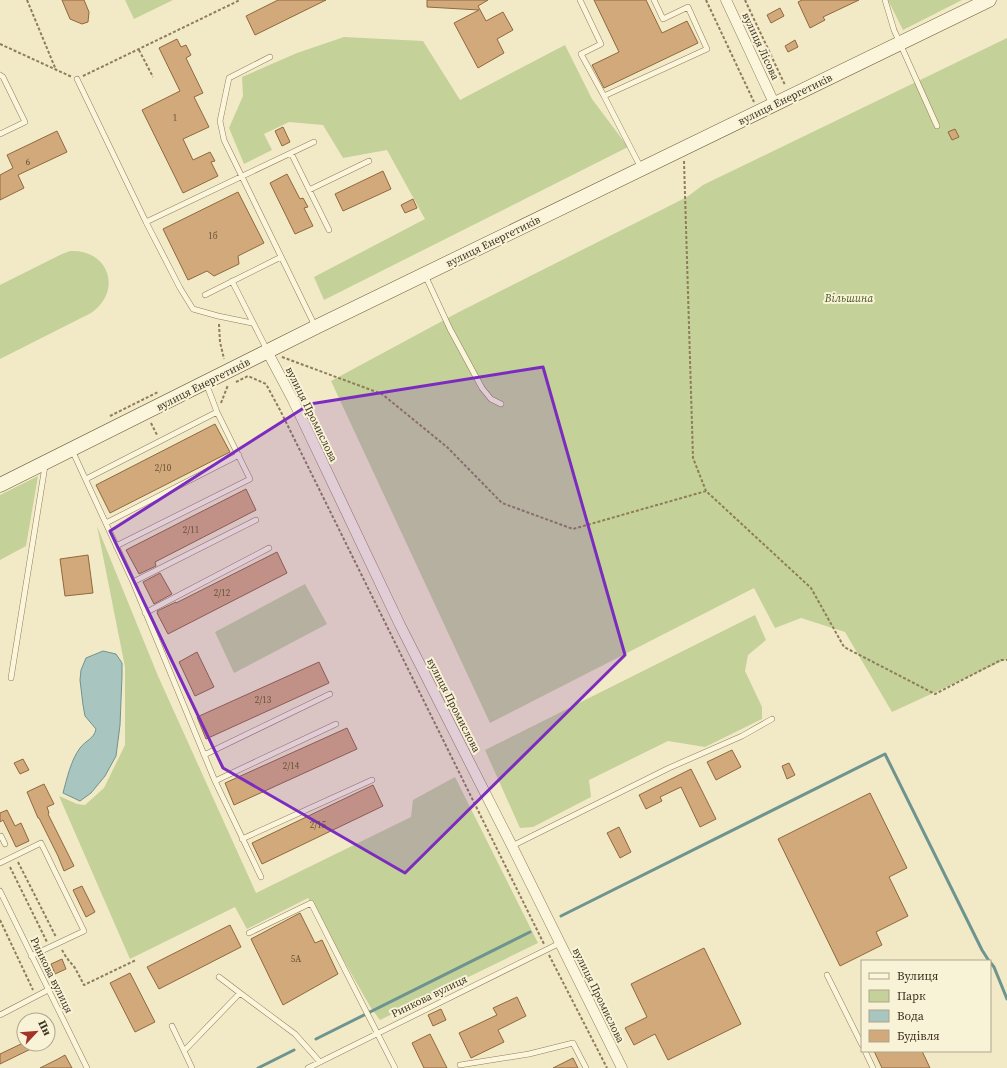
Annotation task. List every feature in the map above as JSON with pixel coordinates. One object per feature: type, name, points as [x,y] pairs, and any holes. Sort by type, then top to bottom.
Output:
[{"type":"main road","name":"вулиця Енергетиків","points":[[0,485],[267,351],[684,148],[772,98],[900,43],[989,0]]},
{"type":"street","name":"вулиця Лісова","points":[[726,0],[772,98]]},
{"type":"street","name":"вулиця Промислова","points":[[267,351],[293,400],[400,625],[622,1068]]},
{"type":"lane","points":[[580,0],[601,44],[581,54],[642,168]]},
{"type":"lane","points":[[604,96],[707,49],[688,7],[663,19],[654,0]]},
{"type":"lane","points":[[885,0],[894,30],[937,126]]},
{"type":"lane","points":[[270,57],[229,78],[220,121],[224,140],[316,327]]},
{"type":"lane","points":[[0,75],[3,77],[25,122],[0,134]]},
{"type":"lane","points":[[77,79],[146,222],[180,288],[193,309],[252,323]]},
{"type":"lane","points":[[146,222],[314,142]]},
{"type":"lane","points":[[290,153],[329,230]]},
{"type":"lane","points":[[309,190],[369,161]]},
{"type":"lane","points":[[205,295],[281,257]]},
{"type":"lane","points":[[425,274],[450,329],[482,388],[491,399],[501,404]]},
{"type":"lane","points":[[232,281],[267,351]]},
{"type":"lane","points":[[116,546],[250,479],[217,412],[206,382]]},
{"type":"lane","points":[[86,479],[217,412]]},
{"type":"lane","points":[[72,449],[133,582],[215,781],[261,877]]},
{"type":"lane","points":[[106,523],[239,455]]},
{"type":"lane","points":[[11,678],[45,462]]},
{"type":"lane","points":[[133,582],[256,520]]},
{"type":"lane","points":[[145,613],[269,548]]},
{"type":"lane","points":[[204,755],[330,694]]},
{"type":"lane","points":[[512,846],[669,768],[742,736],[772,720]]},
{"type":"lane","points":[[215,781],[336,724]]},
{"type":"lane","points":[[242,839],[372,780]]},
{"type":"lane","points":[[0,835],[5,844]]},
{"type":"lane","points":[[0,863],[41,843],[84,931],[32,956]]},
{"type":"lane","name":"Ринкова вулиця","points":[[0,892],[87,1068]]},
{"type":"lane","points":[[249,933],[311,903],[395,1068]]},
{"type":"lane","name":"Ринкова вулиця","points":[[308,1068],[560,943]]},
{"type":"lane","points":[[827,975],[861,1043]]},
{"type":"lane","points":[[220,977],[295,1034],[320,1062]]},
{"type":"lane","points":[[0,1015],[48,990]]},
{"type":"lane","points":[[184,1051],[240,993]]},
{"type":"lane","points":[[172,1026],[192,1068]]},
{"type":"lane","points":[[460,1065],[529,1054],[573,1043],[586,1068]]},
{"type":"lane","points":[[865,1052],[873,1068]]},
{"type":"path","points":[[27,0],[56,71]]},
{"type":"path","points":[[0,44],[56,71],[77,79],[240,0]]},
{"type":"path","points":[[706,0],[754,102],[772,98],[786,85],[745,0]]},
{"type":"path","points":[[139,50],[153,77]]},
{"type":"path","points":[[684,148],[693,458],[706,491],[811,588],[844,647],[936,694],[1001,660],[1007,660]]},
{"type":"path","points":[[218,316],[220,342],[224,359],[230,356]]},
{"type":"path","points":[[267,351],[382,394],[447,447],[502,503],[573,529],[706,491]]},
{"type":"path","points":[[217,412],[227,385],[248,376],[266,384],[284,417],[546,949],[607,1068]]},
{"type":"path","points":[[106,417],[161,390]]},
{"type":"path","points":[[15,856],[59,943]]},
{"type":"path","points":[[7,860],[53,953],[62,949],[84,985],[136,960]]},
{"type":"path","points":[[0,920],[36,996]]},
{"type":"highlighted area","points":[[543,367],[625,655],[405,873],[223,768],[110,531],[310,404]]},
{"type":"green space","points":[[125,0],[173,0],[134,19]]},
{"type":"green space","points":[[888,0],[962,0],[903,30]]},
{"type":"green space","points":[[344,37],[423,41],[460,100],[565,45],[592,99],[628,147],[324,300],[314,277],[425,219],[387,150],[343,158],[323,125],[289,122],[264,134],[272,150],[244,164],[229,128],[243,96],[242,77],[297,53]]},
{"type":"green space","name":"Вільшина","points":[[1007,38],[1007,659],[892,712],[845,632],[801,618],[775,628],[754,588],[490,723],[331,381],[459,312],[687,197],[703,185]]},
{"type":"green space","points":[[70,251],[83,252],[94,257],[102,264],[107,273],[109,283],[107,294],[101,304],[91,313],[0,359],[0,285]]},
{"type":"green space","points":[[38,476],[26,546],[0,560],[0,495]]},
{"type":"green space","points":[[97,526],[158,676],[256,893],[411,817],[413,800],[455,777],[538,943],[380,1020],[371,1008],[308,898],[247,929],[235,907],[130,959],[59,796],[77,804],[85,805],[104,788],[125,745],[125,667]]},
{"type":"green space","points":[[305,584],[327,624],[234,673],[215,632]]},
{"type":"green space","points":[[755,615],[766,640],[748,655],[745,671],[762,707],[762,719],[705,747],[668,741],[589,780],[591,797],[533,827],[520,828],[485,750]]},
{"type":"water","points":[[103,651],[116,654],[122,663],[120,725],[116,756],[105,776],[91,793],[80,801],[63,793],[74,758],[82,745],[94,735],[96,729],[85,716],[80,680],[81,670],[86,658]]},
{"type":"building","points":[[62,0],[84,0],[89,12],[88,22],[82,24],[70,19]]},
{"type":"building","points":[[278,0],[326,0],[255,35],[246,16]]},
{"type":"building","points":[[427,0],[488,0],[478,6],[486,21],[503,12],[513,30],[497,39],[504,53],[478,68],[454,23],[479,10],[427,7]]},
{"type":"building","points":[[594,0],[646,0],[662,33],[687,21],[698,43],[604,88],[592,65],[619,52]]},
{"type":"building","points":[[802,0],[859,0],[823,17],[825,20],[810,28],[798,2]]},
{"type":"building","points":[[780,8],[784,16],[771,23],[767,15]]},
{"type":"building","points":[[177,39],[181,47],[186,45],[191,55],[186,58],[203,93],[194,97],[209,127],[183,139],[193,160],[210,152],[215,161],[211,162],[218,176],[183,193],[142,110],[180,91],[159,48]]},
{"type":"building","points":[[795,40],[798,47],[788,52],[785,46]]},
{"type":"building","points":[[283,127],[290,142],[282,146],[275,131]]},
{"type":"building","points":[[955,129],[959,137],[952,140],[948,132]]},
{"type":"building","points":[[57,131],[67,152],[18,175],[24,188],[0,200],[0,175],[13,168],[7,155]]},
{"type":"building","points":[[383,171],[391,189],[343,211],[335,194]]},
{"type":"building","points":[[287,174],[300,199],[303,198],[308,207],[304,208],[313,226],[295,234],[270,183]]},
{"type":"building","points":[[238,192],[264,243],[238,256],[239,264],[214,276],[207,271],[188,280],[163,229]]},
{"type":"building","points":[[413,199],[417,208],[405,213],[401,205]]},
{"type":"building","points":[[215,424],[230,452],[110,513],[96,485]]},
{"type":"building","points":[[246,489],[256,510],[155,562],[156,566],[139,574],[126,550]]},
{"type":"building","points":[[277,552],[287,573],[168,634],[157,611],[176,603]]},
{"type":"building","points":[[88,555],[93,593],[65,596],[60,559]]},
{"type":"building","points":[[160,573],[172,594],[154,604],[143,582]]},
{"type":"building","points":[[197,652],[214,687],[195,696],[179,662]]},
{"type":"building","points":[[319,662],[329,683],[206,739],[197,717]]},
{"type":"building","points":[[347,728],[357,749],[234,805],[225,783]]},
{"type":"building","points":[[732,750],[741,767],[716,780],[707,762]]},
{"type":"building","points":[[23,759],[29,770],[20,774],[14,763]]},
{"type":"building","points":[[789,763],[795,775],[787,779],[782,766]]},
{"type":"building","points":[[691,769],[716,819],[700,827],[681,787],[660,797],[662,801],[646,809],[639,795]]},
{"type":"building","points":[[44,784],[54,804],[47,807],[48,814],[74,866],[64,871],[27,792]]},
{"type":"building","points":[[373,785],[383,806],[262,864],[252,843]]},
{"type":"building","points":[[870,793],[907,868],[889,877],[908,916],[876,932],[882,945],[840,966],[778,839]]},
{"type":"building","points":[[7,810],[15,826],[21,823],[29,841],[16,847],[3,820],[0,822],[0,813]]},
{"type":"building","points":[[619,827],[631,852],[620,858],[607,833]]},
{"type":"building","points":[[82,886],[95,912],[86,917],[73,890]]},
{"type":"building","points":[[300,913],[315,943],[322,940],[338,974],[283,1005],[251,939]]},
{"type":"building","points":[[230,925],[241,947],[159,989],[147,967]]},
{"type":"building","points":[[704,948],[741,1024],[668,1060],[655,1034],[634,1045],[625,1028],[647,1017],[631,984]]},
{"type":"building","points":[[62,959],[66,969],[55,974],[51,964]]},
{"type":"building","points":[[130,973],[155,1022],[135,1032],[110,983]]},
{"type":"building","points":[[517,997],[526,1016],[498,1030],[504,1042],[471,1058],[459,1033],[497,1015],[493,1008]]},
{"type":"building","points":[[441,1009],[446,1020],[433,1026],[428,1015]]},
{"type":"building","points":[[430,1034],[447,1068],[424,1068],[412,1043]]},
{"type":"building","points":[[16,1046],[16,1052],[25,1052],[0,1064],[0,1054]]},
{"type":"building","points":[[874,1052],[922,1052],[930,1068],[882,1068]]},
{"type":"building","points":[[65,1055],[72,1068],[40,1068],[58,1059]]},
{"type":"building","points":[[573,1058],[578,1068],[553,1068]]},
{"type":"waterway","points":[[561,916],[885,754],[982,950],[988,960]]},
{"type":"waterway","points":[[316,1039],[530,932]]},
{"type":"waterway","points":[[991,963],[994,967],[1007,999]]},
{"type":"waterway","points":[[258,1068],[294,1050]]}]
